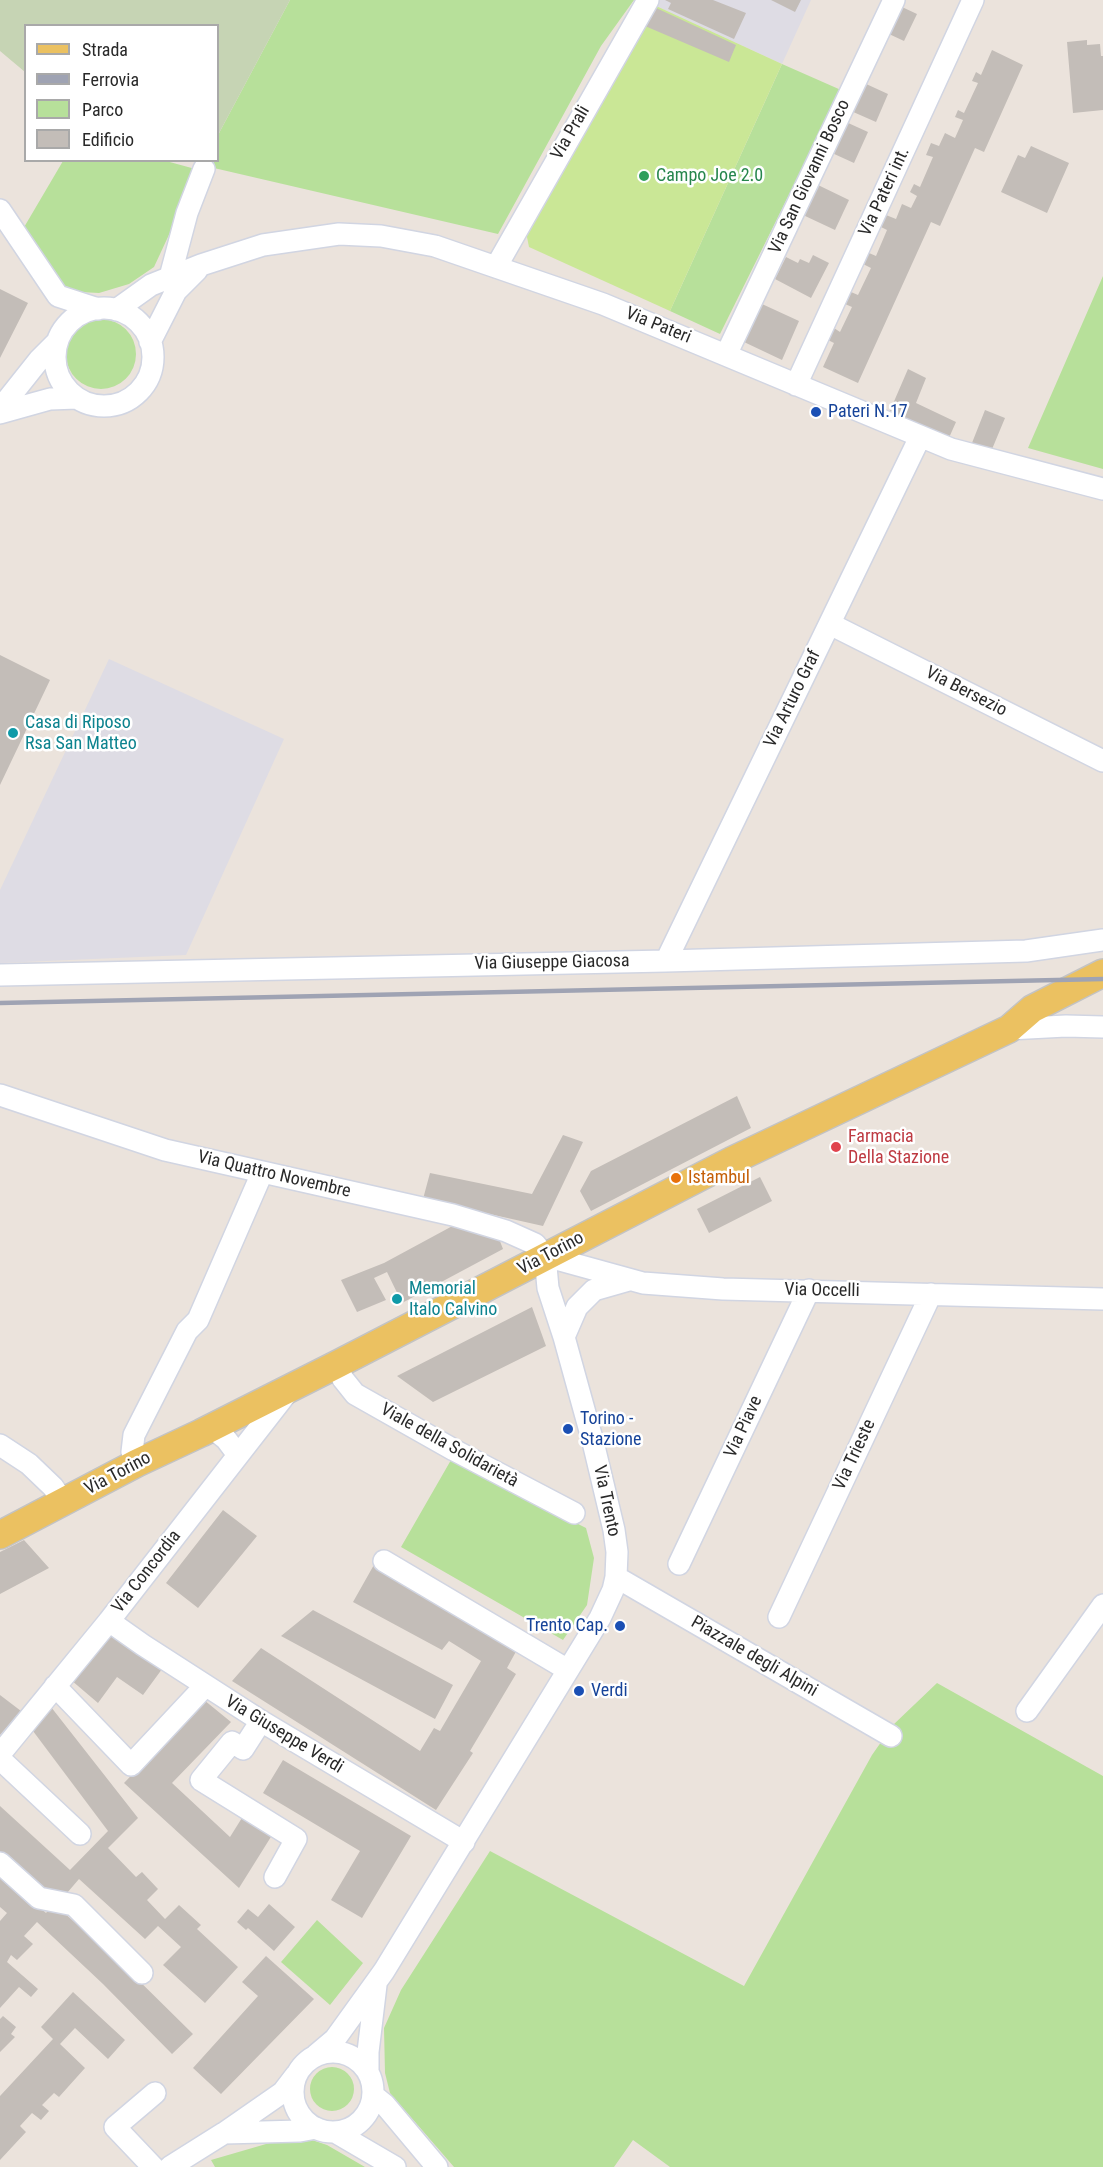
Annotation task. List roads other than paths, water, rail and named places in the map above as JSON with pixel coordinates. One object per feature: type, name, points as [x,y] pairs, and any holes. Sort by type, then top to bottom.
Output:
[{"type":"main road","name":"Via Torino","points":[[0,1535],[731,1161],[1009,1029],[1032,1009],[1103,973]]},
{"type":"main road","name":"Via Torino","points":[[1009,1029],[1059,1022],[1103,992]]},
{"type":"street","name":"Via Prali","points":[[496,267],[648,0]]},
{"type":"street","name":"Via San Giovanni Bosco","points":[[726,355],[894,0]]},
{"type":"street","name":"Via Pateri int.","points":[[796,385],[973,0]]},
{"type":"street","points":[[170,277],[187,213],[204,170]]},
{"type":"street","points":[[0,210],[58,296],[62,335],[56,367],[68,390],[77,398]]},
{"type":"street","name":"Via Pateri","points":[[0,408],[75,318],[86,312],[107,309],[170,277],[263,245],[339,234],[381,236],[435,246],[603,304],[951,449],[1103,489]]},
{"type":"street","name":"Via Pateri","points":[[0,414],[50,399],[77,398],[88,403],[106,406],[123,402],[134,396],[149,377],[153,353],[150,342],[177,291],[201,265]]},
{"type":"street","points":[[58,296],[127,314],[137,321],[150,342]]},
{"type":"street","name":"Via Arturo Graf","points":[[666,961],[920,437]]},
{"type":"street","name":"Via Bersezio","points":[[830,624],[1103,761]]},
{"type":"street","name":"Via Giuseppe Giacosa","points":[[0,975],[1026,951],[1103,940]]},
{"type":"street","points":[[1059,1022],[1103,1027]]},
{"type":"street","name":"Via Quattro Novembre","points":[[0,1095],[165,1150],[453,1215],[506,1231],[535,1244],[545,1256]]},
{"type":"street","points":[[137,1463],[132,1452],[134,1435],[187,1331],[198,1320],[262,1173]]},
{"type":"street","name":"Via Occelli","points":[[545,1256],[643,1283],[723,1289],[1103,1299]]},
{"type":"street","name":"Via Trento","points":[[316,2055],[335,2039],[376,1983],[600,1618],[613,1590],[617,1552],[614,1530],[593,1442],[548,1288],[545,1256]]},
{"type":"street","points":[[564,1337],[577,1307],[594,1290],[630,1280]]},
{"type":"street","name":"Via Piave","points":[[679,1564],[809,1290]]},
{"type":"street","name":"Via Trieste","points":[[779,1617],[932,1294]]},
{"type":"street","name":"Viale della Solidarietà","points":[[336,1365],[343,1379],[356,1394],[454,1450],[574,1513]]},
{"type":"street","name":"Via Concordia","points":[[0,1754],[109,1621],[291,1387]]},
{"type":"street","points":[[212,1428],[226,1439],[238,1455]]},
{"type":"street","points":[[0,1445],[29,1464],[53,1487],[64,1503]]},
{"type":"street","points":[[384,1561],[568,1670]]},
{"type":"street","name":"Piazzale degli Alpini","points":[[616,1577],[891,1737]]},
{"type":"street","points":[[1027,1711],[1103,1605]]},
{"type":"street","name":"Via Giuseppe Verdi","points":[[109,1621],[261,1722],[464,1842]]},
{"type":"street","points":[[55,1686],[131,1765],[205,1686]]},
{"type":"street","points":[[261,1722],[243,1749],[231,1742],[201,1780],[297,1839],[275,1876]]},
{"type":"street","points":[[0,1759],[80,1834]]},
{"type":"street","points":[[0,1863],[39,1898],[74,1905],[142,1973]]},
{"type":"street","name":"Via Trento","points":[[368,2071],[376,1983]]},
{"type":"street","points":[[170,2167],[283,2092],[308,2060],[316,2055],[329,2052],[350,2055],[368,2071],[373,2084],[374,2096],[365,2117],[357,2124],[326,2130],[224,2133]]},
{"type":"street","points":[[296,2075],[293,2089],[294,2101],[305,2121],[395,2167]]},
{"type":"street","points":[[153,2167],[115,2127],[155,2093]]},
{"type":"street","points":[[374,2096],[385,2105],[437,2167]]},
{"type":"railway","points":[[0,1003],[1103,979]]},
{"type":"place","name":"Campo Joe 2.0","points":[[644,176]]},
{"type":"place","name":"Pateri N.17","points":[[816,412]]},
{"type":"place","name":"Casa di Riposo Rsa San Matteo","points":[[13,733]]},
{"type":"place","name":"Farmacia Della Stazione","points":[[836,1147]]},
{"type":"place","name":"Istambul","points":[[676,1178]]},
{"type":"place","name":"Memorial Italo Calvino","points":[[397,1299]]},
{"type":"place","name":"Torino - Stazione","points":[[568,1429]]},
{"type":"place","name":"Trento Cap.","points":[[620,1626]]},
{"type":"place","name":"Verdi","points":[[579,1691]]}]
